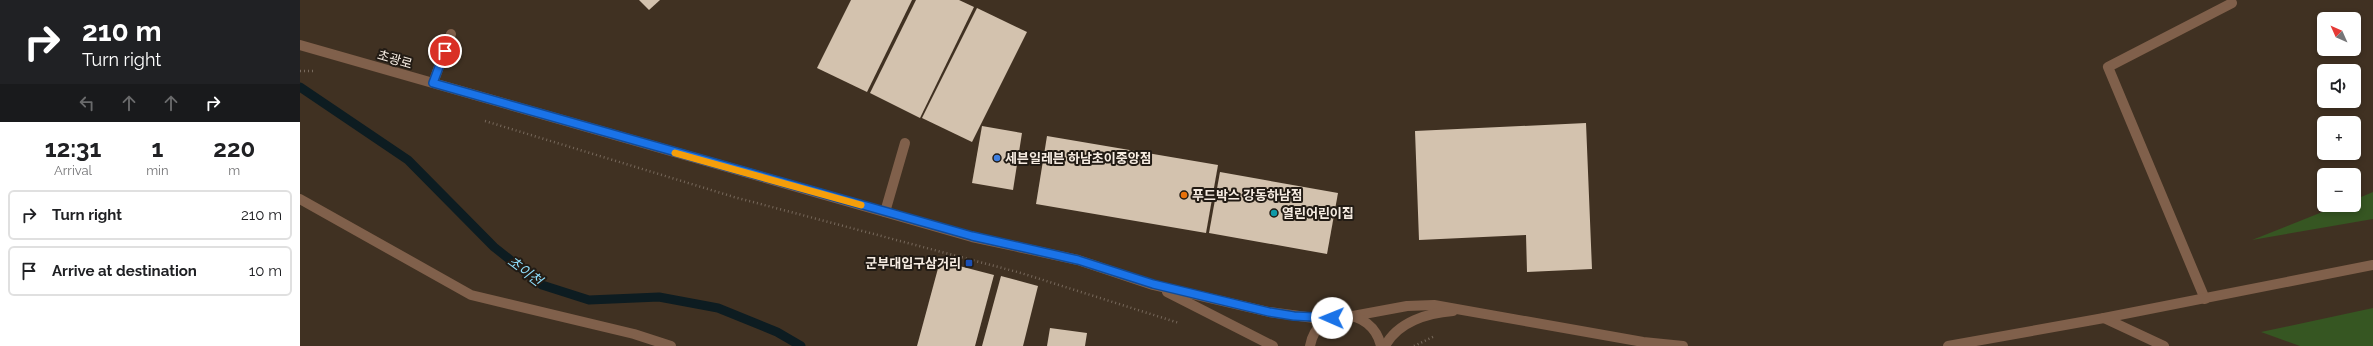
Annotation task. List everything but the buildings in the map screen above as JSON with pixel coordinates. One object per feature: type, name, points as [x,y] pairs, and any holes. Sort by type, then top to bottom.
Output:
[{"type":"street","points":[[2205,299],[2108,67],[2232,3]]},
{"type":"street","points":[[433,83],[450,34]]},
{"type":"street","name":"초광로","points":[[300,45],[972,236],[1078,260],[1153,284],[1269,312],[1329,320]]},
{"type":"street","points":[[885,212],[905,143]]},
{"type":"street","points":[[300,199],[471,295],[634,334],[671,346]]},
{"type":"street","points":[[1948,346],[2205,299],[2373,265]]},
{"type":"street","name":"초광로","points":[[1153,284],[1273,346]]},
{"type":"street","points":[[1310,346],[1317,329],[1329,320],[1341,316],[1354,316],[1420,305],[1447,306],[1643,342],[1683,346]]},
{"type":"street","points":[[1384,346],[1401,328],[1417,319],[1441,312],[1467,310]]},
{"type":"street","points":[[1354,316],[1372,326],[1381,346]]},
{"type":"street","points":[[2104,318],[2164,346]]},
{"type":"path","points":[[479,119],[734,197],[1029,276],[1139,309],[1183,325]]},
{"type":"green space","points":[[2373,192],[2373,219],[2252,240],[2322,212],[2361,212],[2361,197]]},
{"type":"green space","points":[[2373,308],[2373,346],[2300,346],[2261,332]]},
{"type":"waterway","name":"초이천","points":[[300,87],[408,160],[494,247],[542,285],[589,300],[659,297],[718,308],[777,332],[801,346]]},
{"type":"slow traffic","points":[[675,153],[861,205]]},
{"type":"place","name":"세븐일레븐 하남초이중앙점","points":[[997,158]]},
{"type":"place","name":"푸드박스 강동하남점","points":[[1184,195]]},
{"type":"place","name":"열린어린이집","points":[[1274,213]]},
{"type":"place","name":"군부대입구삼거리","points":[[969,263]]},
{"type":"route","points":[[445,51],[433,83],[972,236],[1078,260],[1153,284],[1269,312],[1329,320],[1332,318]]}]
